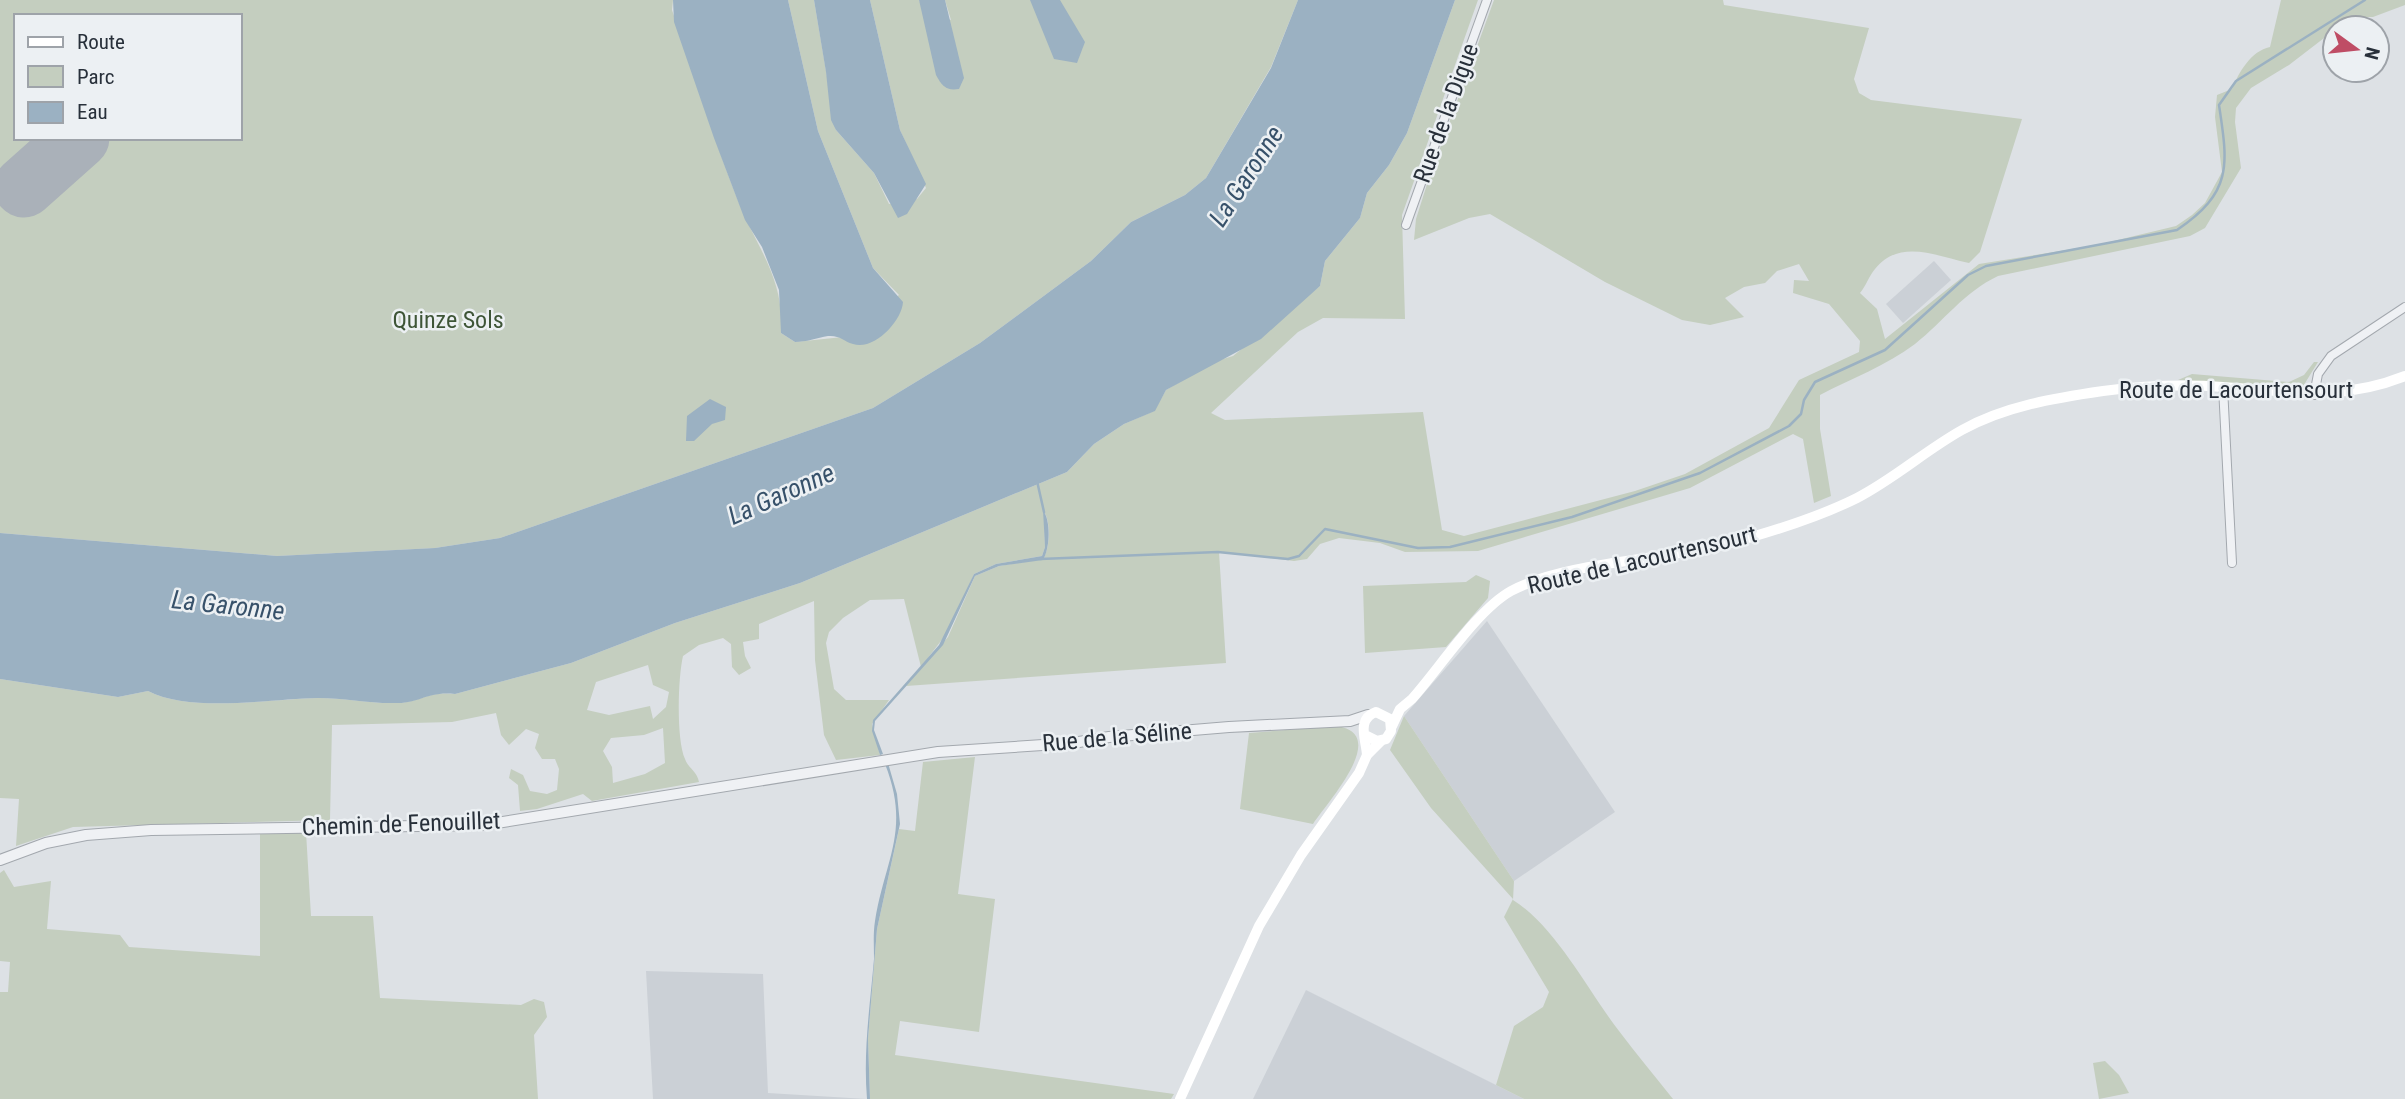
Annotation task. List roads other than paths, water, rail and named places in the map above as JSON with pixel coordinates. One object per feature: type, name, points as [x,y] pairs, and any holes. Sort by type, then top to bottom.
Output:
[{"type":"main road","name":"Route de Lacourtensourt","points":[[1180,1099],[1264,916],[1301,855],[1359,774],[1367,755],[1389,735],[1400,709],[1482,616],[1509,592],[1527,584],[1575,572],[1720,546],[1830,510],[1882,483],[1962,430],[2015,409],[2105,391],[2223,387],[2314,395],[2367,389],[2405,376]]},
{"type":"main road","points":[[1367,755],[1364,721],[1368,715],[1400,709]]},
{"type":"main road","points":[[1380,712],[1387,716],[1392,726]]},
{"type":"main road","points":[[1365,734],[1372,740],[1381,741]]},
{"type":"street","name":"Rue de la Digue","points":[[1406,225],[1487,0]]},
{"type":"street","points":[[2314,395],[2318,374],[2332,356],[2405,307]]},
{"type":"street","points":[[2223,387],[2232,563]]},
{"type":"street","name":"Rue de la Séline","points":[[885,759],[951,750],[1085,742],[1109,737],[1350,721],[1368,715]]},
{"type":"street","points":[[1350,721],[1365,734]]},
{"type":"street","name":"Chemin de Fenouillet","points":[[0,860],[46,843],[86,835],[151,830],[484,825],[885,759]]},
{"type":"water","points":[[673,0],[788,0],[818,131],[873,268],[903,302],[898,318],[878,339],[861,345],[832,336],[795,342],[781,333],[779,290],[762,247],[745,220],[714,138],[674,22]]},
{"type":"water","points":[[814,0],[870,0],[900,130],[926,184],[907,214],[898,218],[874,173],[836,130],[831,120]]},
{"type":"water","points":[[919,0],[945,0],[964,78],[959,89],[945,87],[936,75]]},
{"type":"water","points":[[1030,0],[1060,0],[1085,42],[1077,63],[1054,59]]},
{"type":"water","name":"La Garonne","points":[[1298,0],[1455,0],[1407,133],[1389,165],[1367,193],[1360,218],[1325,261],[1320,286],[1261,339],[1166,390],[1155,411],[1124,424],[1094,444],[1067,472],[800,583],[675,623],[571,663],[455,694],[438,694],[398,703],[318,698],[208,703],[165,698],[148,691],[118,697],[0,679],[0,533],[277,556],[435,548],[500,538],[873,408],[980,343],[1091,261],[1131,222],[1185,195],[1206,178],[1271,68]]},
{"type":"water","points":[[710,399],[726,407],[725,420],[712,424],[694,441],[686,441],[687,416]]},
{"type":"water","points":[[1043,510],[1049,535],[1043,560],[999,566],[975,576],[943,645],[875,721],[874,730],[883,754],[880,755],[872,731],[873,720],[939,645],[974,574],[996,564],[1042,556],[1045,547]]},
{"type":"water","points":[[888,763],[897,794],[900,824],[877,929],[868,1039],[870,1099],[867,1099],[866,1046],[874,959],[874,926],[896,826],[896,808],[885,764]]},
{"type":"waterway","points":[[1040,559],[1218,552],[1288,559],[1299,556],[1325,529],[1418,548],[1450,547],[1572,517],[1700,473],[1789,426],[1801,414],[1804,400],[1815,382],[1885,350],[1968,275],[1986,266],[2177,230],[2195,216],[2217,190],[2224,161],[2219,105],[2236,81],[2365,0]]},
{"type":"waterway","points":[[1037,481],[1044,512]]},
{"type":"park label","name":"Quinze Sols","points":[[448,320]]}]
